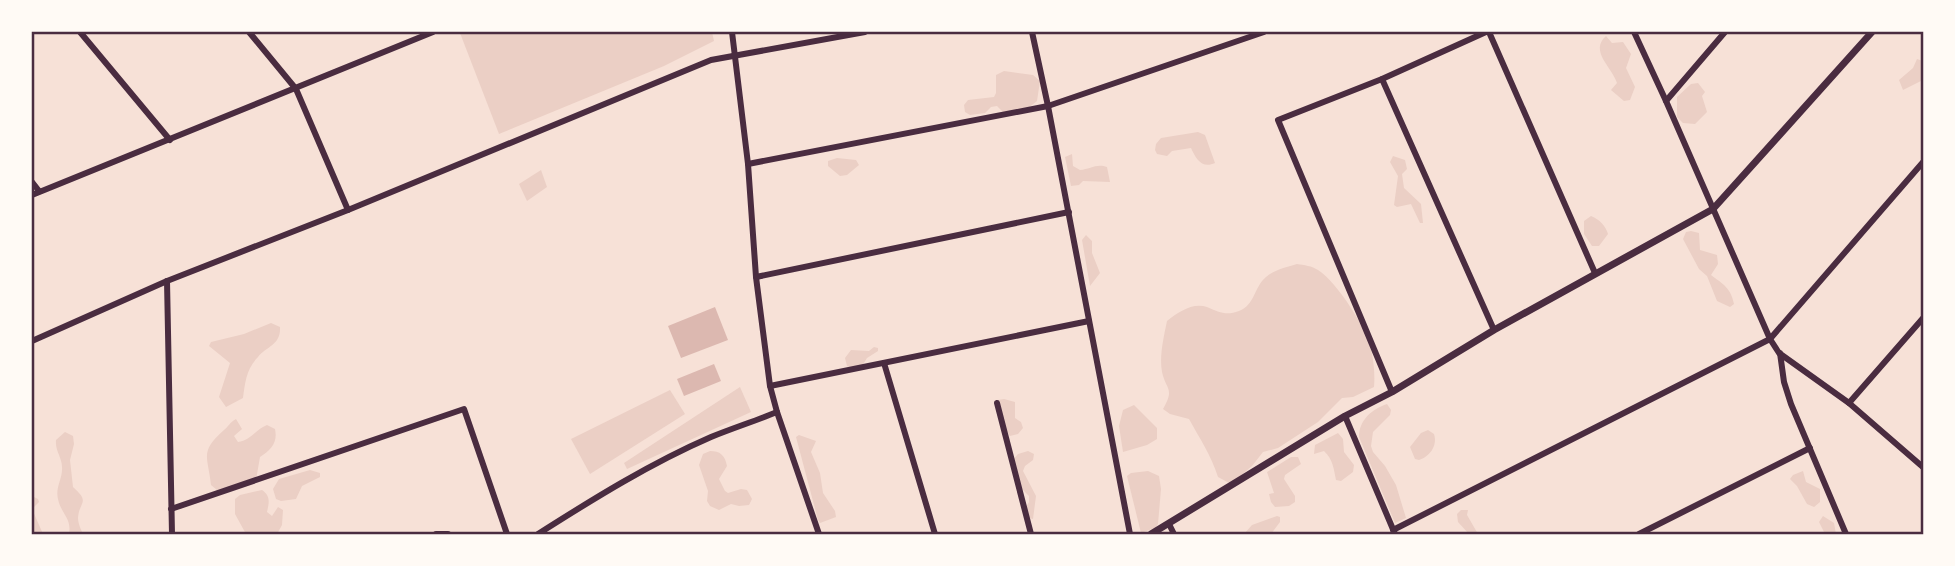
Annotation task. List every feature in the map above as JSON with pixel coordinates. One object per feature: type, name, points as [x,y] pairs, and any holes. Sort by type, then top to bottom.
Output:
[{"type":"street","points":[[80,32],[170,140]]},
{"type":"street","points":[[249,32],[296,89],[348,210]]},
{"type":"street","points":[[32,195],[296,89],[428,32]]},
{"type":"street","points":[[732,32],[748,164],[756,276],[770,386],[819,534]]},
{"type":"street","points":[[32,341],[167,281],[348,210],[711,60],[865,32]]},
{"type":"street","points":[[1032,32],[1069,212],[1129,534]]},
{"type":"street","points":[[748,164],[1048,106],[1264,32]]},
{"type":"street","points":[[1392,392],[1278,120],[1382,79],[1487,32],[1595,272]]},
{"type":"street","points":[[1634,32],[1667,101],[1770,339],[1779,353],[1849,403],[1923,468]]},
{"type":"street","points":[[1667,101],[1725,32]]},
{"type":"street","points":[[1151,534],[1345,416],[1392,392],[1595,272],[1713,209],[1872,32]]},
{"type":"street","points":[[1382,79],[1494,330]]},
{"type":"street","points":[[1345,416],[1394,532],[1770,339],[1923,161]]},
{"type":"street","points":[[32,182],[39,191]]},
{"type":"street","points":[[756,276],[1069,212]]},
{"type":"street","points":[[167,281],[172,534]]},
{"type":"street","points":[[1849,403],[1923,317]]},
{"type":"street","points":[[770,386],[1090,321]]},
{"type":"street","points":[[1779,353],[1784,382],[1846,534]]},
{"type":"street","points":[[884,363],[935,534]]},
{"type":"street","points":[[997,403],[1031,534]]},
{"type":"street","points":[[171,509],[464,409],[507,534]]},
{"type":"street","points":[[538,534],[644,471],[710,438],[777,412]]},
{"type":"street","points":[[1639,534],[1810,448]]},
{"type":"street","points":[[1169,524],[1174,534]]},
{"type":"street","points":[[436,534],[448,534]]},
{"type":"shaded area","points":[[712,32],[714,41],[664,66],[499,134],[460,33]]},
{"type":"shaded area","points":[[1606,36],[1612,43],[1623,42],[1631,54],[1626,68],[1635,87],[1630,100],[1624,101],[1611,90],[1617,83],[1603,59],[1600,47]]},
{"type":"shaded area","points":[[1917,59],[1923,61],[1923,80],[1903,90],[1899,80],[1913,68]]},
{"type":"shaded area","points":[[1004,71],[1033,75],[1040,81],[1037,101],[1027,109],[1003,112],[997,106],[991,107],[985,113],[970,115],[965,112],[964,105],[968,100],[994,97],[996,75]]},
{"type":"shaded area","points":[[1698,83],[1705,92],[1702,96],[1707,112],[1695,124],[1683,123],[1677,117],[1677,97],[1691,84]]},
{"type":"shaded area","points":[[1198,132],[1205,135],[1215,163],[1203,164],[1191,148],[1172,151],[1167,156],[1157,154],[1155,150],[1161,138]]},
{"type":"shaded area","points":[[1072,154],[1073,166],[1080,170],[1107,167],[1110,182],[1083,181],[1079,185],[1071,186],[1065,157]]},
{"type":"shaded area","points":[[1393,156],[1405,160],[1407,169],[1402,174],[1404,188],[1421,204],[1423,223],[1420,223],[1411,204],[1397,207],[1394,205],[1398,176],[1390,162]]},
{"type":"shaded area","points":[[837,158],[856,160],[859,165],[847,175],[840,176],[828,166],[828,161]]},
{"type":"shaded area","points":[[541,170],[547,187],[527,201],[519,184]]},
{"type":"shaded area","points":[[1591,216],[1602,223],[1608,234],[1599,246],[1592,246],[1584,234],[1584,221]]},
{"type":"shaded area","points":[[1686,232],[1699,233],[1700,250],[1717,255],[1718,264],[1711,275],[1729,290],[1734,304],[1730,307],[1717,301],[1707,276],[1699,269],[1683,239]]},
{"type":"shaded area","points":[[1086,235],[1092,241],[1092,253],[1100,273],[1090,286],[1082,240]]},
{"type":"shaded area","points":[[1297,264],[1318,270],[1326,276],[1351,308],[1365,333],[1372,354],[1374,387],[1353,397],[1342,398],[1318,422],[1278,448],[1263,452],[1252,466],[1231,484],[1218,477],[1209,454],[1189,419],[1170,414],[1163,409],[1169,393],[1161,366],[1167,321],[1181,311],[1196,306],[1226,313],[1239,311],[1248,305],[1266,277]]},
{"type":"shaded area","points":[[715,307],[728,340],[681,358],[668,326]]},
{"type":"shaded area","points":[[271,323],[280,327],[278,338],[251,366],[243,398],[226,407],[219,397],[230,363],[209,346],[211,342],[244,334]]},
{"type":"shaded area","points":[[874,347],[878,348],[878,351],[867,358],[860,369],[847,366],[845,358],[851,350],[869,351]]},
{"type":"shaded area","points":[[714,364],[721,381],[684,396],[677,379]]},
{"type":"shaded area","points":[[740,387],[751,412],[627,469],[624,463]]},
{"type":"shaded area","points":[[670,390],[685,414],[590,474],[571,439]]},
{"type":"shaded area","points":[[998,400],[1015,402],[1015,418],[1021,422],[1023,428],[1018,434],[1010,436],[1004,424]]},
{"type":"shaded area","points":[[1387,404],[1391,410],[1390,415],[1373,432],[1371,446],[1396,485],[1406,518],[1395,523],[1359,437],[1361,425],[1367,416]]},
{"type":"shaded area","points":[[1134,405],[1157,428],[1157,439],[1123,452],[1119,426],[1123,410]]},
{"type":"shaded area","points":[[236,419],[242,429],[234,436],[238,442],[267,425],[275,429],[274,442],[260,457],[256,480],[217,490],[211,485],[208,449],[216,437]]},
{"type":"shaded area","points":[[1428,430],[1434,434],[1434,447],[1426,456],[1415,459],[1410,447],[1421,433]]},
{"type":"shaded area","points":[[65,432],[73,436],[70,460],[73,487],[83,499],[78,518],[83,534],[69,534],[68,520],[58,499],[62,467],[56,440]]},
{"type":"shaded area","points":[[1338,433],[1343,439],[1344,452],[1354,465],[1353,472],[1341,481],[1336,480],[1331,461],[1324,451],[1314,454],[1315,445]]},
{"type":"shaded area","points":[[799,435],[816,441],[811,452],[820,473],[823,493],[835,511],[836,517],[820,523],[796,437]]},
{"type":"shaded area","points":[[710,451],[722,454],[726,462],[727,466],[719,479],[725,491],[728,493],[747,490],[752,499],[749,505],[731,504],[719,510],[710,506],[699,465],[703,454]]},
{"type":"shaded area","points":[[1028,451],[1034,454],[1033,460],[1023,471],[1036,496],[1033,519],[1029,518],[1026,507],[1029,496],[1015,482],[1012,461],[1018,454]]},
{"type":"shaded area","points":[[1291,457],[1298,457],[1301,464],[1285,475],[1284,479],[1295,496],[1295,502],[1289,506],[1275,507],[1269,494],[1274,493],[1267,472]]},
{"type":"shaded area","points":[[310,470],[320,473],[320,477],[302,486],[296,499],[276,499],[273,489],[279,479]]},
{"type":"shaded area","points":[[1148,471],[1159,476],[1161,489],[1158,524],[1155,528],[1141,533],[1127,476]]},
{"type":"shaded area","points":[[1803,471],[1806,482],[1820,489],[1820,502],[1814,507],[1807,504],[1790,479]]},
{"type":"shaded area","points":[[262,490],[268,497],[267,512],[272,516],[278,507],[283,510],[282,525],[277,534],[246,534],[235,514],[235,499],[240,495]]},
{"type":"shaded area","points":[[32,496],[39,502],[32,509]]},
{"type":"shaded area","points":[[32,509],[43,534],[32,534]]},
{"type":"shaded area","points":[[1461,510],[1468,510],[1467,515],[1478,534],[1469,534],[1458,522],[1457,514]]},
{"type":"shaded area","points":[[1823,516],[1834,523],[1836,534],[1825,534],[1819,522]]},
{"type":"shaded area","points":[[1280,517],[1280,522],[1271,534],[1244,534],[1252,525]]}]
